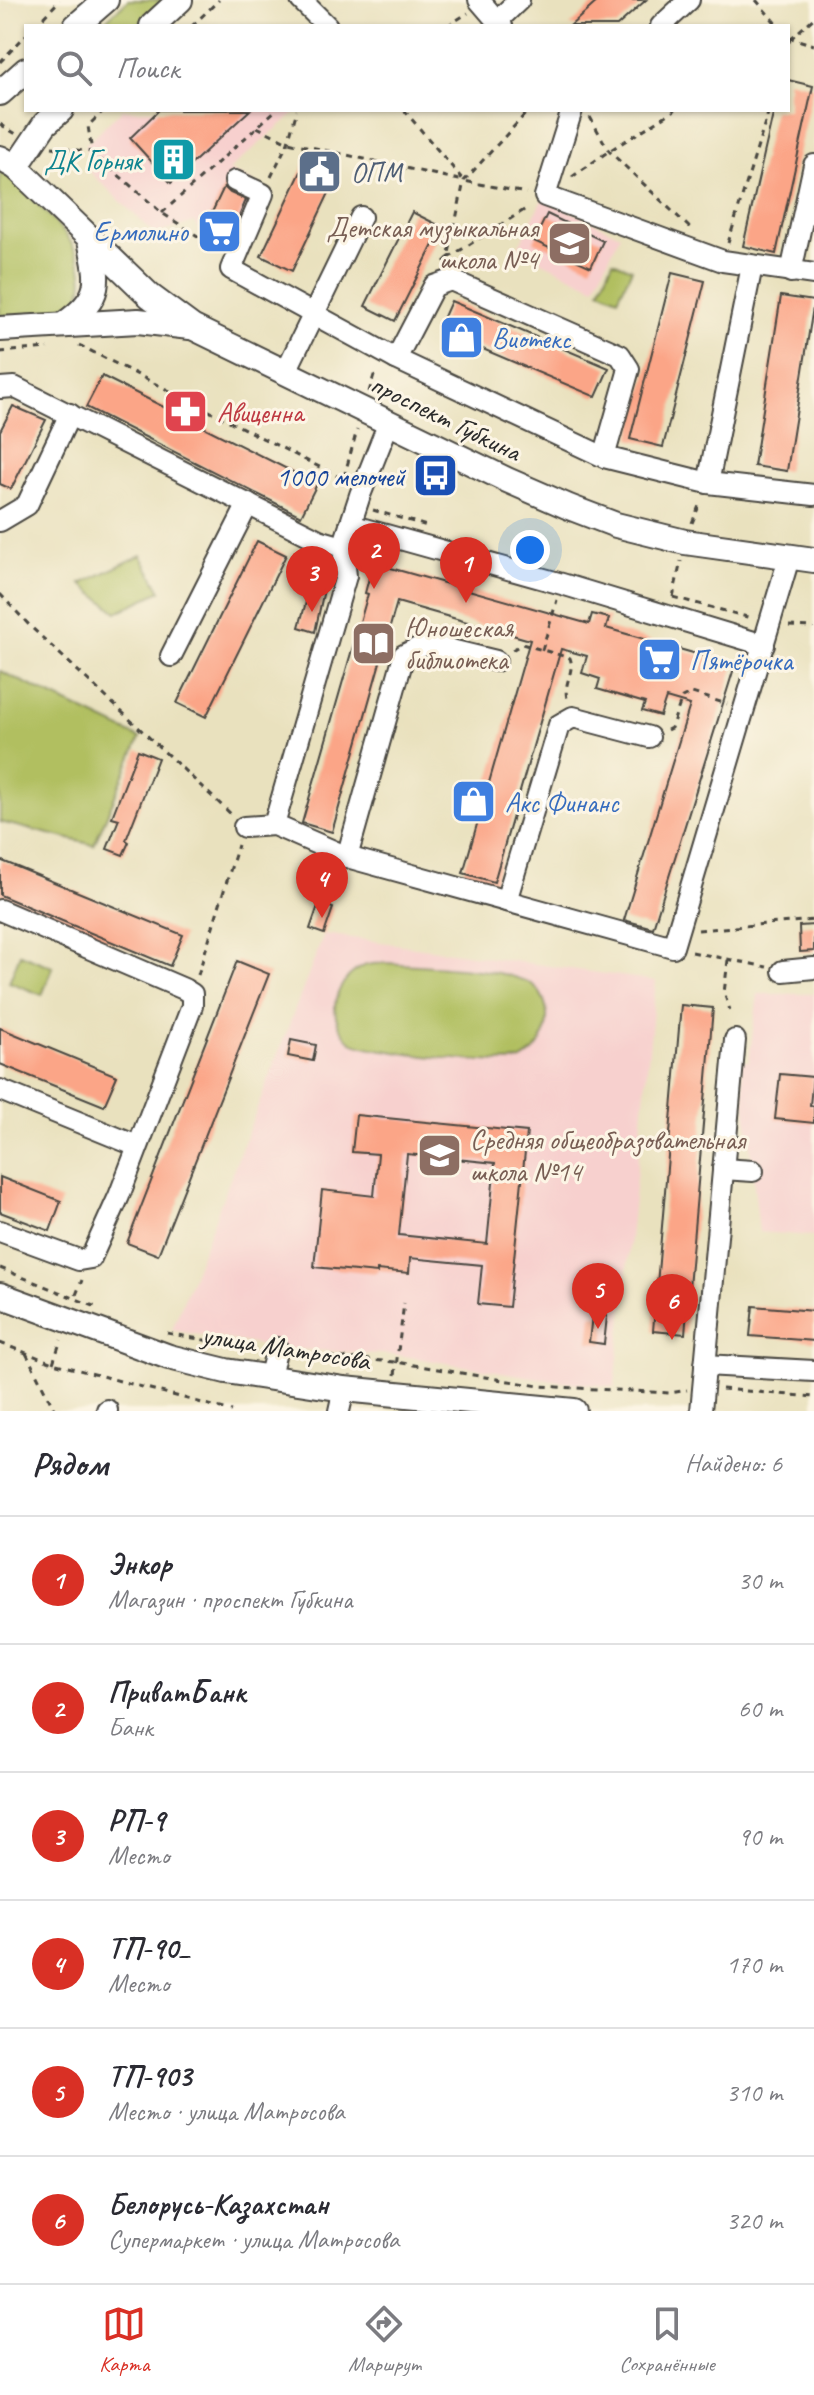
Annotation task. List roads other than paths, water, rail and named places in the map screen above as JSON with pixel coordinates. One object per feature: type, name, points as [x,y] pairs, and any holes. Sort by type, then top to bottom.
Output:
[{"type":"main road","points":[[154,24],[180,0]]},
{"type":"main road","points":[[78,24],[97,3]]},
{"type":"main road","points":[[0,93],[24,72]]},
{"type":"main road","points":[[8,163],[59,112]]},
{"type":"main road","name":"проспект Губкина","points":[[8,163],[150,296],[192,327],[507,480],[616,525],[685,542],[814,560]]},
{"type":"main road","points":[[66,323],[82,311],[96,293],[98,274],[90,240]]},
{"type":"main road","points":[[0,329],[138,321],[192,327]]},
{"type":"main road","name":"улица Матросова","points":[[0,1295],[169,1357],[269,1379],[342,1400],[393,1393],[574,1411]]},
{"type":"lane","points":[[479,0],[500,23],[519,0]]},
{"type":"lane","points":[[663,24],[689,0]]},
{"type":"lane","points":[[310,3],[326,24]]},
{"type":"lane","points":[[571,112],[545,196],[723,261],[814,274]]},
{"type":"lane","points":[[791,272],[814,165]]},
{"type":"lane","points":[[235,181],[263,194],[231,269],[313,316],[396,359],[604,457],[708,483],[814,495]]},
{"type":"lane","points":[[286,371],[361,217]]},
{"type":"lane","points":[[708,483],[752,266]]},
{"type":"lane","points":[[396,359],[434,286],[451,280],[620,355],[629,369],[604,457]]},
{"type":"lane","points":[[0,388],[14,387],[319,540],[343,547]]},
{"type":"lane","points":[[0,521],[27,505],[70,414]]},
{"type":"lane","points":[[274,825],[346,576],[343,547],[389,422]]},
{"type":"lane","points":[[171,656],[248,504]]},
{"type":"lane","points":[[350,525],[764,645]]},
{"type":"lane","points":[[244,827],[274,825],[347,857],[506,901],[675,939],[789,558]]},
{"type":"lane","points":[[347,857],[404,655],[426,644],[496,661]]},
{"type":"lane","points":[[506,901],[559,725],[573,717],[649,737]]},
{"type":"lane","points":[[0,910],[192,994],[192,1006],[119,1196],[91,1258],[79,1260],[0,1231]]},
{"type":"lane","points":[[783,971],[814,968]]},
{"type":"lane","points":[[701,1411],[735,1040]]},
{"type":"lane","points":[[0,1090],[137,1146]]},
{"type":"lane","points":[[723,1169],[753,1171]]},
{"type":"lane","points":[[269,1379],[276,1350]]},
{"type":"lane","points":[[705,1365],[814,1371]]},
{"type":"place","name":"ДК Горняк","points":[[173,160]]},
{"type":"place","name":"ОПМ","points":[[320,172]]},
{"type":"place","name":"Ермолино","points":[[219,231]]},
{"type":"place","name":"Детская музыкальная школа №4","points":[[569,243]]},
{"type":"place","name":"Виотекс","points":[[461,338]]},
{"type":"place","name":"Авиценна","points":[[186,412]]},
{"type":"place","name":"1000 мелочей","points":[[436,476]]},
{"type":"place","name":"ПриватБанк","points":[[374,589]]},
{"type":"place","name":"Энкор","points":[[466,603]]},
{"type":"place","name":"РП-9","points":[[312,612]]},
{"type":"place","name":"Юношеская библиотека","points":[[374,643]]},
{"type":"place","name":"Пятёрочка","points":[[659,660]]},
{"type":"place","name":"Акс Финанс","points":[[474,802]]},
{"type":"place","name":"ТП-90_","points":[[322,918]]},
{"type":"place","name":"Средняя общеобразовательная школа №14","points":[[439,1155]]},
{"type":"place","name":"ТП-903","points":[[598,1329]]},
{"type":"place","name":"Белорусь-Казахстан","points":[[672,1340]]}]
